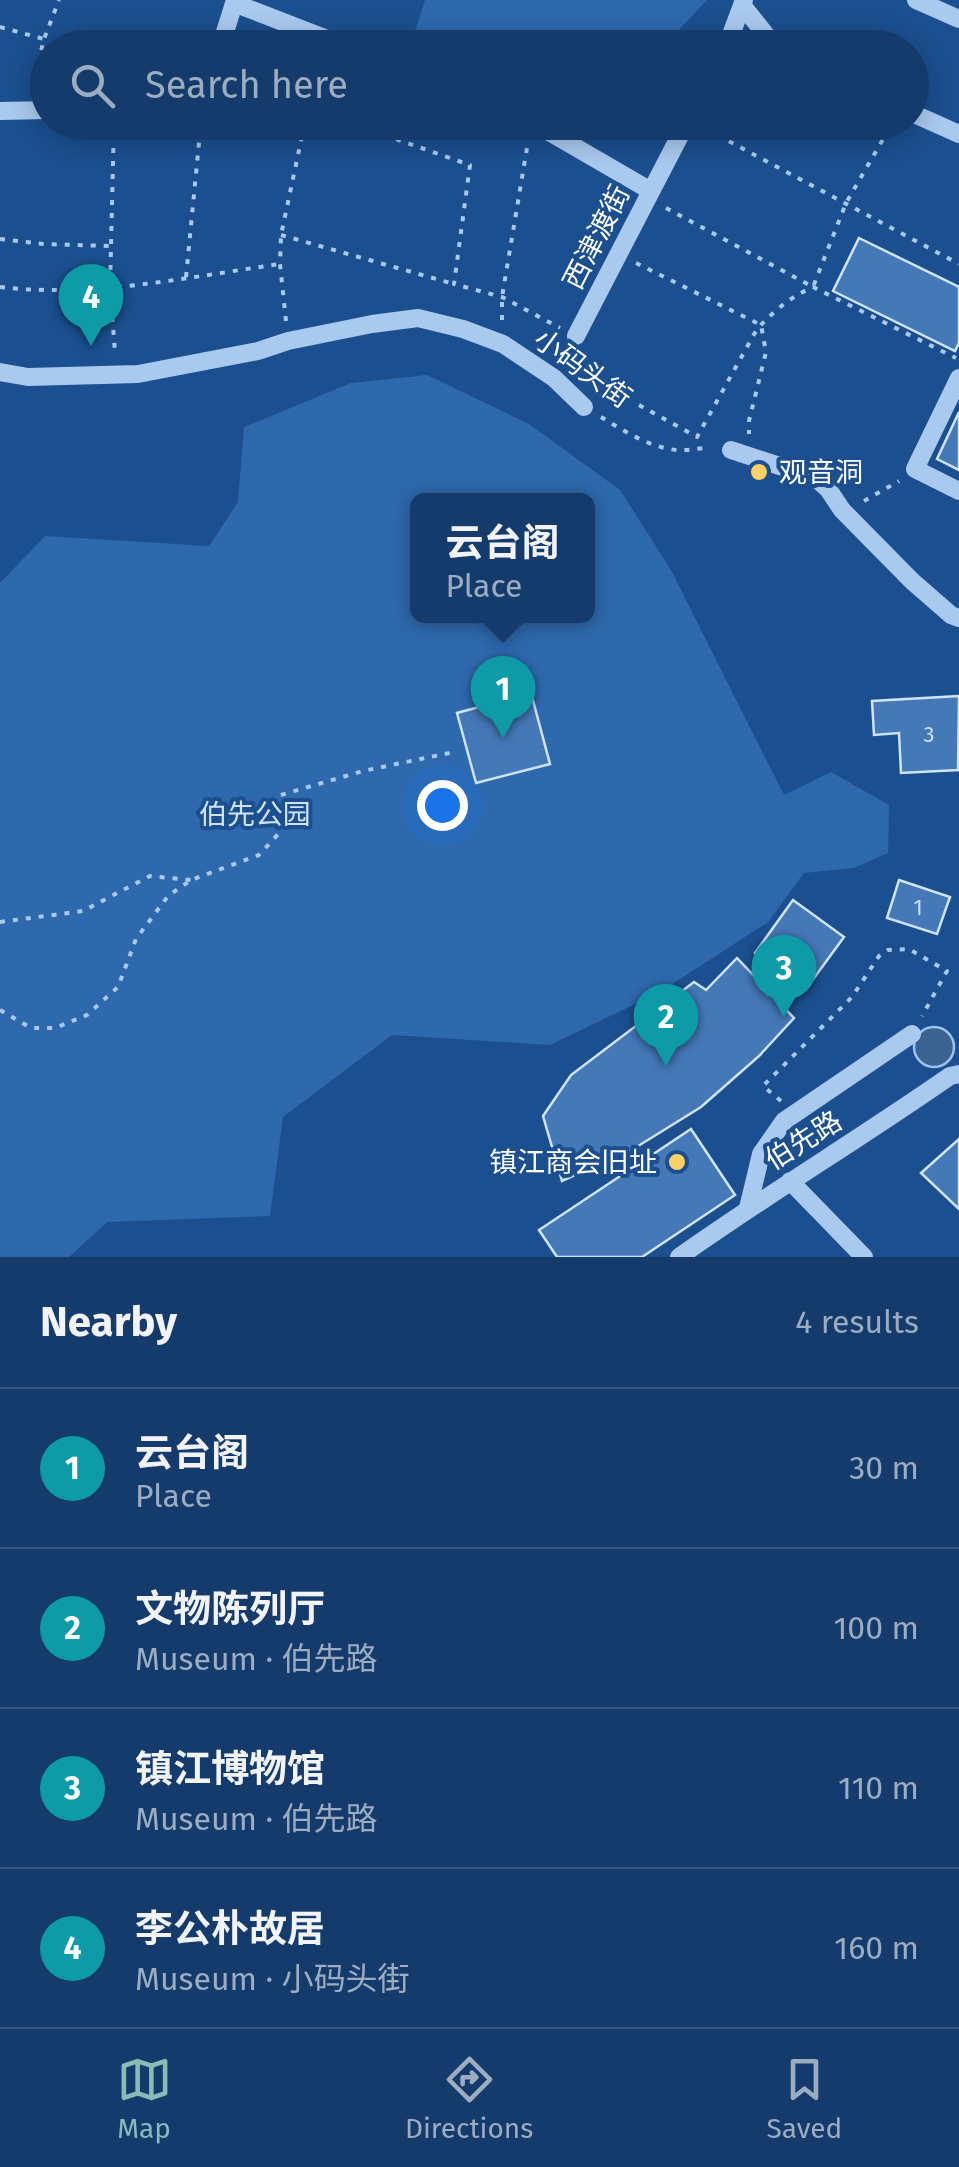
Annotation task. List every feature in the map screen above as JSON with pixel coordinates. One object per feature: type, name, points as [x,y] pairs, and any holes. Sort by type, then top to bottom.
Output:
[{"type":"street","points":[[916,0],[959,20]]},
{"type":"street","points":[[225,30],[234,2],[305,30]]},
{"type":"street","points":[[733,30],[743,3]]},
{"type":"street","points":[[743,3],[763,30]]},
{"type":"street","points":[[0,110],[30,112]]},
{"type":"street","points":[[929,120],[959,134]]},
{"type":"street","points":[[562,140],[650,192]]},
{"type":"street","name":"西津渡街","points":[[576,336],[680,140]]},
{"type":"street","name":"小码头街","points":[[0,372],[28,376],[155,371],[372,324],[418,318],[503,344],[554,378],[584,407]]},
{"type":"street","points":[[959,378],[915,469],[959,491]]},
{"type":"street","points":[[740,454],[816,478],[912,581],[959,618]]},
{"type":"street","points":[[748,1208],[761,1154],[784,1121],[912,1034]]},
{"type":"street","name":"伯先路","points":[[679,1257],[748,1208],[950,1076],[959,1074]]},
{"type":"street","points":[[790,1181],[864,1257]]},
{"type":"path","points":[[47,30],[59,0]]},
{"type":"path","points":[[0,27],[30,35]]},
{"type":"path","points":[[26,112],[30,96]]},
{"type":"path","points":[[114,140],[110,288],[116,374]]},
{"type":"path","points":[[186,277],[199,140]]},
{"type":"path","points":[[288,341],[281,236],[300,140]]},
{"type":"path","points":[[399,140],[470,165],[454,284]]},
{"type":"path","points":[[725,140],[959,264]]},
{"type":"path","points":[[639,405],[697,436],[760,326],[793,296],[813,287],[846,202],[883,140]]},
{"type":"path","points":[[502,298],[528,142]]},
{"type":"path","points":[[650,192],[656,202],[959,360]]},
{"type":"path","points":[[281,236],[502,298],[576,336]]},
{"type":"path","points":[[0,239],[111,246]]},
{"type":"path","points":[[618,254],[760,326]]},
{"type":"path","points":[[0,287],[32,291],[110,288],[280,264]]},
{"type":"path","points":[[740,454],[766,352],[760,326]]},
{"type":"path","name":"小码头街","points":[[584,407],[630,435],[661,446],[740,454]]},
{"type":"path","points":[[870,498],[899,480]]},
{"type":"path","points":[[0,1010],[31,1028],[55,1028],[87,1015],[118,987],[136,939],[168,896],[191,880],[258,855],[280,831],[274,796],[363,771],[454,752]]},
{"type":"path","points":[[0,922],[83,910],[150,876],[191,880]]},
{"type":"path","points":[[763,1086],[852,997],[879,956],[888,950],[910,949],[947,971],[912,1034]]},
{"type":"green space","points":[[425,0],[707,0],[679,30],[415,30]]},
{"type":"green space","name":"伯先公园","points":[[427,375],[529,424],[620,490],[671,570],[784,795],[831,772],[889,805],[888,853],[854,868],[804,873],[768,922],[662,991],[550,1045],[392,1035],[283,1117],[270,1216],[107,1222],[69,1257],[0,1257],[0,583],[45,536],[209,546],[238,502],[244,427],[351,383]]},
{"type":"shaded area","points":[[934,1027],[948,1033],[954,1047],[948,1061],[934,1067],[920,1061],[914,1047],[920,1033]]},
{"type":"building","points":[[859,238],[959,287],[959,343],[955,351],[833,291]]},
{"type":"building","points":[[959,412],[959,470],[937,459]]},
{"type":"building","points":[[531,693],[550,764],[476,783],[457,713]]},
{"type":"building","points":[[959,696],[958,770],[901,773],[899,733],[874,735],[872,701]]},
{"type":"building","points":[[899,880],[950,897],[937,934],[887,918]]},
{"type":"building","points":[[793,900],[844,937],[806,989],[755,953]]},
{"type":"building","points":[[737,958],[794,1018],[759,1056],[701,1107],[635,1148],[562,1181],[543,1116],[571,1075],[694,982],[706,990]]},
{"type":"building","name":"镇江商会旧址","points":[[691,1129],[735,1195],[642,1257],[557,1257],[539,1230]]},
{"type":"building","points":[[959,1139],[959,1209],[921,1173]]},
{"type":"place","name":"李公朴故居","points":[[91,346]]},
{"type":"place","name":"观音洞","points":[[759,472]]},
{"type":"place","name":"云台阁","points":[[503,738]]},
{"type":"place","name":"镇江博物馆","points":[[784,1017]]},
{"type":"place","name":"文物陈列厅","points":[[666,1066]]},
{"type":"place","name":"镇江商会旧址","points":[[677,1162]]}]
